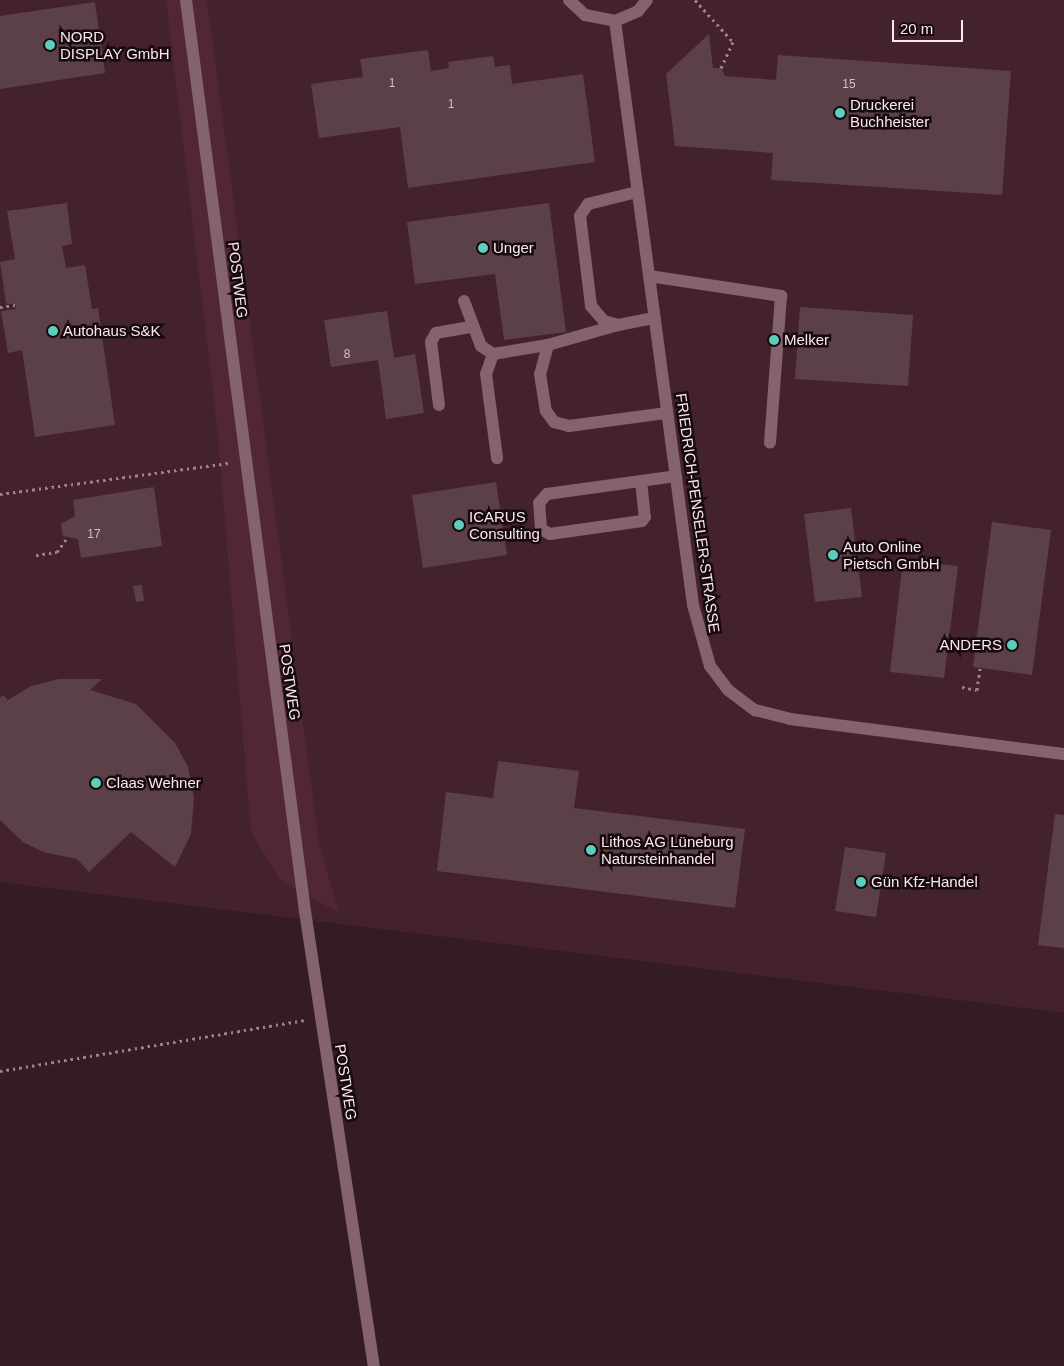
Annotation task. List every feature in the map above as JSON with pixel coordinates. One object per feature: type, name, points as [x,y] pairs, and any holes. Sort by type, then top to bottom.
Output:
[{"type":"street","name":"POSTWEG","points":[[186,0],[245,461],[320,1018],[374,1366]]},
{"type":"street","points":[[569,0],[584,15],[615,21],[648,1]]},
{"type":"street","name":"FRIEDRICH-PENSELER-STRASSE","points":[[615,21],[667,413],[701,643],[728,690],[755,710],[790,719],[1064,754]]},
{"type":"street","points":[[618,325],[604,321],[591,306],[580,216],[588,204],[638,192]]},
{"type":"street","points":[[649,276],[781,296],[770,443]]},
{"type":"street","points":[[464,301],[471,327],[481,346],[493,354],[548,345],[618,325],[654,318]]},
{"type":"street","points":[[439,405],[431,342],[436,333],[471,327]]},
{"type":"street","points":[[548,345],[540,374],[546,411],[554,422],[587,426],[667,413]]},
{"type":"street","points":[[493,354],[486,374],[497,458]]},
{"type":"street","points":[[641,481],[645,517],[642,521],[550,534],[541,529],[541,497],[641,481],[676,476]]},
{"type":"path","points":[[695,0],[733,42],[721,68]]},
{"type":"path","points":[[0,307],[16,305]]},
{"type":"path","points":[[0,494],[245,461]]},
{"type":"path","points":[[36,555],[57,552],[66,539]]},
{"type":"path","points":[[962,686],[977,690],[980,668]]},
{"type":"path","points":[[0,1071],[320,1018]]},
{"type":"shaded area","points":[[0,0],[1064,0],[1064,1013],[0,882]]},
{"type":"shaded area","points":[[166,0],[207,0],[319,843],[339,913],[280,880],[251,832],[217,426]]},
{"type":"building","name":"NORD DISPLAY GmbH","points":[[95,2],[105,73],[0,89],[0,16]]},
{"type":"building","name":"Druckerei Buchheister","points":[[709,34],[713,68],[721,68],[725,76],[776,80],[778,55],[1011,71],[1002,195],[771,180],[773,153],[675,146],[666,74]]},
{"type":"building","points":[[428,50],[431,71],[449,68],[448,62],[493,56],[495,67],[510,65],[512,84],[583,74],[595,162],[408,188],[400,127],[319,138],[311,84],[363,77],[360,59]]},
{"type":"building","name":"Autohaus S&K","points":[[67,203],[72,244],[62,246],[66,268],[85,265],[92,309],[98,308],[115,425],[35,437],[22,350],[8,353],[1,311],[16,309],[16,305],[6,303],[0,262],[15,259],[7,211]]},
{"type":"building","name":"Unger","points":[[549,203],[566,332],[504,340],[495,274],[415,284],[407,222]]},
{"type":"building","points":[[800,307],[913,315],[908,386],[795,379]]},
{"type":"building","points":[[387,311],[394,358],[415,354],[424,413],[386,419],[378,360],[331,367],[324,320]]},
{"type":"building","name":"ICARUS Consulting","points":[[496,482],[507,555],[423,568],[412,495]]},
{"type":"building","points":[[154,487],[162,546],[81,558],[78,539],[63,536],[61,524],[75,516],[73,500]]},
{"type":"building","name":"Auto Online Pietsch GmbH","points":[[851,508],[862,597],[815,602],[804,514]]},
{"type":"building","points":[[992,522],[1051,530],[1032,675],[973,667]]},
{"type":"building","points":[[903,560],[958,566],[944,678],[890,672]]},
{"type":"building","points":[[142,585],[144,601],[136,602],[133,586]]},
{"type":"building","name":"Claas Wehner","points":[[59,679],[102,679],[90,690],[136,704],[175,743],[188,767],[194,798],[191,834],[175,867],[131,832],[89,872],[77,859],[43,852],[23,842],[0,820],[0,698],[3,695],[8,700],[31,686]]},
{"type":"building","name":"Lithos AG Lüneburg Natursteinhandel","points":[[498,761],[579,771],[574,808],[745,829],[735,908],[437,871],[446,792],[493,798]]},
{"type":"building","points":[[1055,814],[1064,815],[1064,948],[1038,945]]},
{"type":"building","name":"Gün Kfz-Handel","points":[[845,847],[886,853],[876,917],[835,911]]},
{"type":"place","name":"NORD DISPLAY GmbH","points":[[50,45]]},
{"type":"place","name":"Druckerei Buchheister","points":[[840,113]]},
{"type":"place","name":"Unger","points":[[483,248]]},
{"type":"place","name":"Autohaus S&K","points":[[53,331]]},
{"type":"place","name":"Melker","points":[[774,340]]},
{"type":"place","name":"ICARUS Consulting","points":[[459,525]]},
{"type":"place","name":"Auto Online Pietsch GmbH","points":[[833,555]]},
{"type":"place","name":"ANDERS","points":[[1012,645]]},
{"type":"place","name":"Claas Wehner","points":[[96,783]]},
{"type":"place","name":"Lithos AG Lüneburg Natursteinhandel","points":[[591,850]]},
{"type":"place","name":"Gün Kfz-Handel","points":[[861,882]]}]
